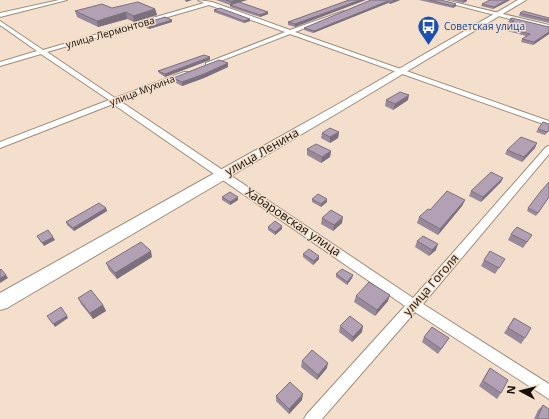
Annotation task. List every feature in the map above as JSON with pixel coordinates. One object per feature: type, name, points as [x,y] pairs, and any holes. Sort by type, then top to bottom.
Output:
[{"type":"main road","name":"улица Ленина","points":[[0,302],[403,71],[523,0]]},
{"type":"street","points":[[0,16],[65,0]]},
{"type":"street","points":[[200,0],[549,124]]},
{"type":"street","name":"улица Лермонтова","points":[[0,64],[219,0]]},
{"type":"street","points":[[439,0],[549,27]]},
{"type":"street","points":[[202,67],[346,11]]},
{"type":"street","name":"Хабаровская улица","points":[[0,23],[414,305],[549,392]]},
{"type":"street","name":"улица Мухина","points":[[0,145],[195,70]]},
{"type":"street","name":"улица Гоголя","points":[[312,419],[414,305],[549,149]]},
{"type":"building","points":[[349,0],[360,0],[295,24],[288,22]]},
{"type":"building","points":[[371,0],[395,0],[391,2],[388,1],[314,31],[304,28]]},
{"type":"building","points":[[429,0],[441,0],[456,4],[453,6]]},
{"type":"building","points":[[490,0],[507,0],[494,7],[482,4]]},
{"type":"building","points":[[138,2],[155,9],[133,16],[126,12],[97,21],[75,11],[102,4],[112,8]]},
{"type":"building","points":[[239,2],[268,12],[260,15],[230,5]]},
{"type":"building","points":[[220,8],[250,19],[244,21],[214,10]]},
{"type":"building","points":[[523,11],[549,18],[549,20],[520,13]]},
{"type":"building","points":[[165,17],[172,20],[149,27],[142,24]]},
{"type":"building","points":[[512,18],[549,27],[549,32],[534,42],[522,39],[530,34],[504,27],[514,21],[510,19]]},
{"type":"building","points":[[204,55],[210,57],[165,74],[158,71]]},
{"type":"building","points":[[219,60],[228,63],[182,82],[173,78]]},
{"type":"building","points":[[400,92],[409,95],[395,104],[386,100]]},
{"type":"building","points":[[543,122],[549,124],[549,130],[547,132],[538,129]]},
{"type":"building","points":[[330,128],[339,132],[330,137],[322,133]]},
{"type":"building","points":[[521,137],[537,143],[524,157],[507,150]]},
{"type":"building","points":[[316,144],[331,151],[322,157],[307,149]]},
{"type":"building","points":[[491,172],[503,178],[483,197],[471,191]]},
{"type":"building","points":[[549,182],[549,197],[538,213],[528,208],[541,191]]},
{"type":"building","points":[[447,191],[465,200],[440,229],[419,217],[428,209],[430,210]]},
{"type":"building","points":[[230,192],[238,197],[230,202],[222,197]]},
{"type":"building","points":[[318,194],[327,199],[321,204],[312,199]]},
{"type":"building","points":[[99,203],[106,208],[73,228],[66,222]]},
{"type":"building","points":[[331,210],[343,217],[334,225],[322,218]]},
{"type":"building","points":[[275,221],[282,226],[275,232],[268,227]]},
{"type":"building","points":[[517,227],[532,235],[527,242],[511,234]]},
{"type":"building","points":[[48,230],[53,237],[42,243],[37,236]]},
{"type":"building","points":[[423,236],[438,244],[432,250],[417,241]]},
{"type":"building","points":[[141,242],[151,251],[115,273],[106,263]]},
{"type":"building","points":[[309,249],[319,256],[314,261],[303,254]]},
{"type":"building","points":[[490,251],[505,259],[499,268],[484,260]]},
{"type":"building","points":[[1,269],[6,275],[0,278],[0,270]]},
{"type":"building","points":[[342,269],[353,275],[347,282],[336,274]]},
{"type":"building","points":[[369,282],[390,295],[377,310],[356,296]]},
{"type":"building","points":[[91,290],[103,305],[90,313],[78,298]]},
{"type":"building","points":[[61,307],[67,316],[53,324],[47,316]]},
{"type":"building","points":[[350,316],[363,326],[353,337],[340,326]]},
{"type":"building","points":[[514,318],[531,328],[525,338],[508,328]]},
{"type":"building","points":[[432,327],[449,338],[441,349],[424,337]]},
{"type":"building","points":[[312,350],[328,363],[318,375],[302,361]]},
{"type":"building","points":[[490,368],[508,380],[501,393],[483,381]]},
{"type":"building","points":[[290,382],[303,394],[289,409],[276,396]]},
{"type":"building","points":[[543,405],[549,409],[549,419],[537,419]]},
{"type":"place","name":"Советская улица","points":[[429,46]]}]
